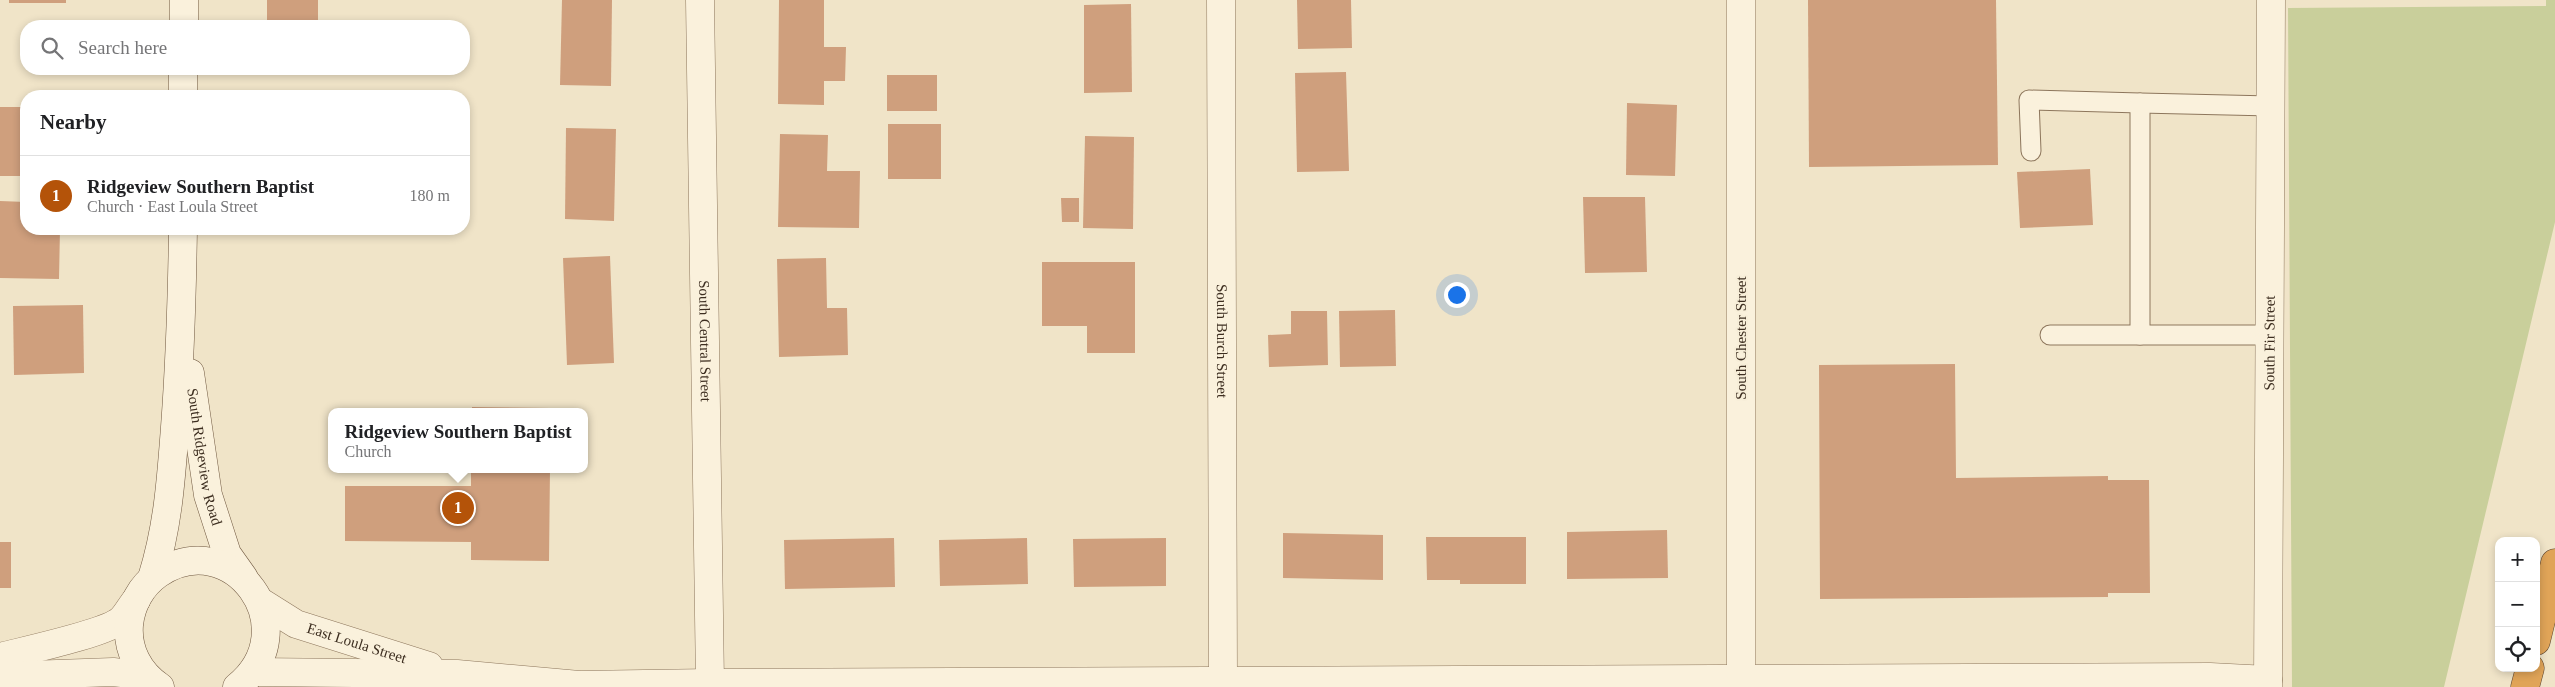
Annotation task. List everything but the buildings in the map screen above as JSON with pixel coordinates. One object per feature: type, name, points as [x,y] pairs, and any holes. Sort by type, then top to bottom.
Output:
[{"type":"highway","points":[[2539,627],[2555,563]]},
{"type":"highway","points":[[2525,687],[2529,672]]},
{"type":"street","points":[[184,0],[184,20]]},
{"type":"street","name":"South Central Street","points":[[700,0],[710,683]]},
{"type":"street","name":"South Burch Street","points":[[1221,0],[1223,681]]},
{"type":"street","name":"South Chester Street","points":[[1741,676],[1742,0]]},
{"type":"street","name":"South Fir Street","points":[[2268,684],[2271,0]]},
{"type":"street","points":[[183,90],[184,75]]},
{"type":"street","name":"South Ridgeview Road","points":[[152,578],[164,543],[169,499],[182,324],[183,235]]},
{"type":"street","name":"South Ridgeview Road","points":[[182,324],[208,495],[227,554],[253,592]]},
{"type":"street","name":"East Loula Street","points":[[152,578],[174,566],[200,561],[225,567],[253,592],[296,624],[457,674]]},
{"type":"street","points":[[0,657],[69,639],[121,620],[152,578]]},
{"type":"street","points":[[245,680],[264,651],[266,638],[266,620],[253,592]]},
{"type":"street","points":[[136,600],[131,613],[130,640],[132,653],[154,683]]},
{"type":"street","points":[[0,676],[113,672],[154,683]]},
{"type":"street","name":"East Loula Street","points":[[245,680],[457,674],[579,685],[710,683],[995,685],[1223,681],[1505,684],[1741,676],[1847,682],[2210,676],[2268,684]]},
{"type":"lane","points":[[2031,151],[2029,100],[2271,106]]},
{"type":"lane","points":[[2140,103],[2140,335]]},
{"type":"lane","points":[[2050,335],[2269,335]]},
{"type":"green space","points":[[2546,0],[2555,0],[2555,222],[2444,687],[2292,687],[2288,8],[2546,6]]},
{"type":"place","name":"Ridgeview Southern Baptist","points":[[458,508]]}]
